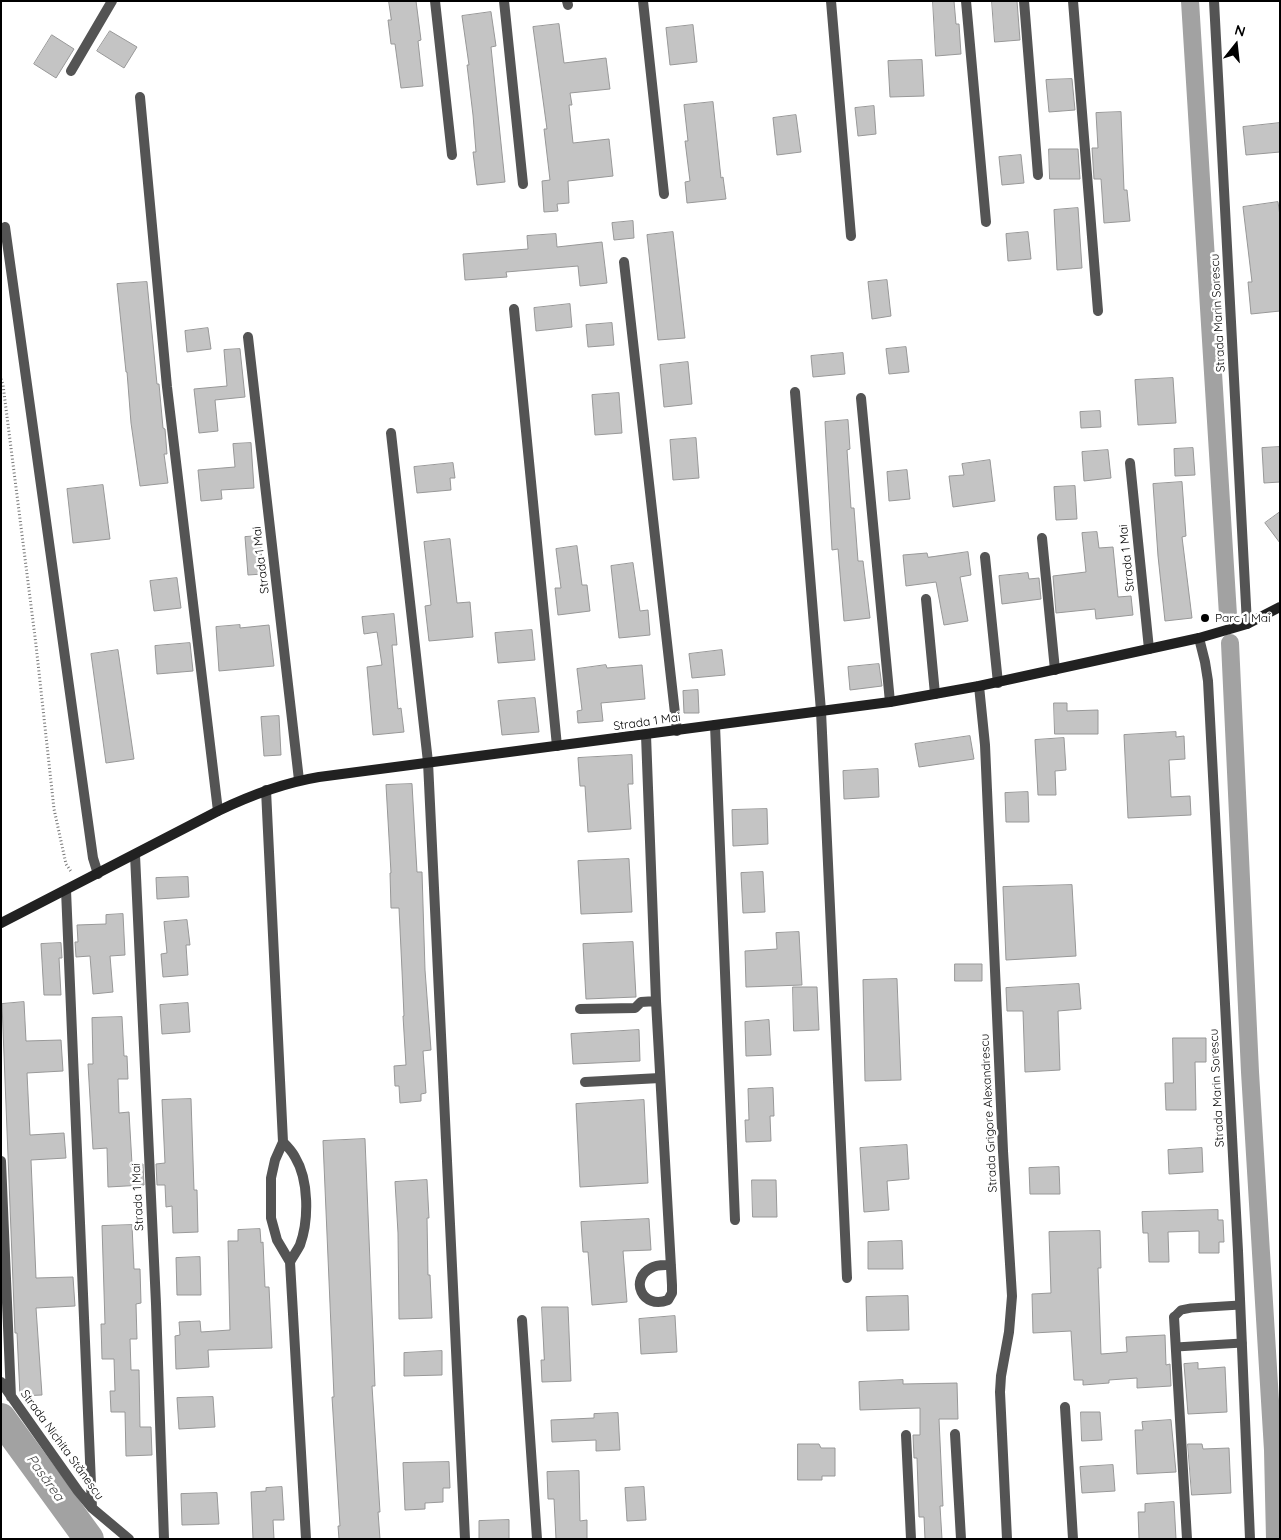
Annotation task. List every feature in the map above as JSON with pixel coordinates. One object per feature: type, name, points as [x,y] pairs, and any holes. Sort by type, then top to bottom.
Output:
[{"type":"street","points":[[71,71],[112,1]]},
{"type":"street","points":[[436,1],[452,155]]},
{"type":"street","points":[[504,1],[523,184]]},
{"type":"street","points":[[643,1],[664,194]]},
{"type":"street","points":[[831,1],[851,236]]},
{"type":"street","points":[[966,1],[986,222]]},
{"type":"street","points":[[1024,1],[1038,175]]},
{"type":"street","points":[[1072,1],[1098,311]]},
{"type":"street","name":"Strada Marin Sorescu","points":[[1214,1],[1247,624]]},
{"type":"street","points":[[140,97],[167,387],[218,811]]},
{"type":"street","points":[[5,227],[93,858],[98,874]]},
{"type":"street","points":[[624,262],[677,731]]},
{"type":"street","points":[[514,309],[557,746]]},
{"type":"street","name":"Strada 1 Mai","points":[[248,337],[299,780]]},
{"type":"street","points":[[794,392],[821,711],[848,1278]]},
{"type":"street","points":[[861,398],[890,702]]},
{"type":"street","points":[[391,433],[428,762],[465,1539]]},
{"type":"street","name":"Strada 1 Mai","points":[[1130,464],[1149,649]]},
{"type":"street","points":[[1042,538],[1055,670]]},
{"type":"street","points":[[985,557],[998,683]]},
{"type":"street","points":[[926,599],[935,694]]},
{"type":"street","name":"Strada 1 Mai","points":[[1,923],[218,811],[266,790],[299,780],[890,702],[998,683],[1198,638],[1247,624],[1280,608]]},
{"type":"street","name":"Strada Marin Sorescu","points":[[1198,638],[1208,681],[1242,1343],[1250,1539]]},
{"type":"street","name":"Strada Grigore Alexandrescu","points":[[979,686],[985,745],[1003,1151],[1012,1296],[1000,1392],[1008,1539]]},
{"type":"street","points":[[715,726],[735,1220]]},
{"type":"street","points":[[646,735],[656,1001],[671,1265]]},
{"type":"street","points":[[266,790],[283,1142],[275,1160],[271,1178],[271,1218],[277,1240],[290,1262],[306,1539]]},
{"type":"street","name":"Strada 1 Mai","points":[[135,855],[156,1304],[164,1539]]},
{"type":"street","points":[[66,890],[92,1508]]},
{"type":"street","points":[[580,1009],[636,1008],[641,1002],[656,1001]]},
{"type":"street","points":[[585,1082],[660,1078]]},
{"type":"street","points":[[283,1142],[295,1157],[301,1171],[304,1190],[304,1226],[300,1245],[290,1262]]},
{"type":"street","points":[[1,1161],[11,1397]]},
{"type":"street","points":[[1174,1317],[1187,1539]]},
{"type":"street","points":[[522,1320],[537,1539]]},
{"type":"street","name":"Strada Nichita Stănescu","points":[[1,1382],[60,1467],[92,1508],[129,1539]]},
{"type":"street","points":[[1065,1407],[1073,1539]]},
{"type":"street","points":[[955,1434],[961,1539]]},
{"type":"street","points":[[906,1435],[911,1539]]},
{"type":"lane","points":[[1174,1317],[1181,1310],[1190,1308],[1240,1305]]},
{"type":"lane","points":[[1176,1347],[1242,1343]]},
{"type":"path","points":[[1,379],[36,645],[54,809],[66,864],[79,884]]},
{"type":"building","points":[[389,1],[416,1],[421,40],[418,41],[423,86],[401,88],[395,44],[391,44],[388,20],[391,20]]},
{"type":"building","points":[[933,1],[954,1],[956,24],[959,24],[961,54],[936,56]]},
{"type":"building","points":[[992,1],[1017,1],[1020,40],[995,42]]},
{"type":"building","points":[[491,12],[496,46],[491,47],[505,182],[477,185],[473,152],[476,152],[473,115],[467,65],[469,65],[462,16]]},
{"type":"building","points":[[559,24],[564,63],[606,58],[610,89],[570,93],[572,105],[569,105],[573,143],[609,139],[613,176],[568,181],[569,203],[557,204],[558,211],[544,212],[542,181],[550,180],[544,129],[547,129],[533,27]]},
{"type":"building","points":[[693,25],[697,62],[670,65],[666,28]]},
{"type":"building","points":[[110,31],[137,47],[124,68],[97,51]]},
{"type":"building","points":[[52,35],[74,49],[56,78],[34,64]]},
{"type":"building","points":[[922,60],[924,96],[890,97],[888,61]]},
{"type":"building","points":[[1072,79],[1075,110],[1049,112],[1046,80]]},
{"type":"building","points":[[713,102],[721,178],[723,177],[726,199],[687,203],[685,182],[690,181],[685,141],[688,141],[684,105]]},
{"type":"building","points":[[874,106],[876,134],[858,136],[855,108]]},
{"type":"building","points":[[1121,112],[1124,190],[1127,190],[1130,221],[1104,223],[1101,179],[1094,179],[1092,148],[1098,148],[1096,113]]},
{"type":"building","points":[[796,115],[801,152],[777,155],[773,118]]},
{"type":"building","points":[[1280,123],[1280,152],[1246,155],[1243,127]]},
{"type":"building","points":[[1049,149],[1078,149],[1080,179],[1050,179]]},
{"type":"building","points":[[1021,155],[1024,183],[1002,185],[999,157]]},
{"type":"building","points":[[1278,202],[1280,216],[1280,311],[1251,314],[1248,282],[1252,282],[1243,207]]},
{"type":"building","points":[[1078,208],[1082,268],[1057,270],[1054,210]]},
{"type":"building","points":[[633,221],[634,238],[614,240],[612,223]]},
{"type":"building","points":[[673,232],[685,338],[658,340],[647,235]]},
{"type":"building","points":[[1028,232],[1031,259],[1008,261],[1006,234]]},
{"type":"building","points":[[556,234],[557,247],[602,242],[607,283],[580,286],[578,266],[506,272],[507,277],[465,280],[463,254],[528,249],[527,236]]},
{"type":"building","points":[[887,280],[891,316],[872,319],[868,282]]},
{"type":"building","points":[[147,282],[157,384],[159,384],[163,428],[165,429],[167,454],[164,454],[168,483],[140,486],[131,423],[117,284]]},
{"type":"building","points":[[570,304],[572,327],[536,331],[534,308]]},
{"type":"building","points":[[612,323],[614,345],[588,347],[586,325]]},
{"type":"building","points":[[208,328],[211,349],[187,352],[185,331]]},
{"type":"building","points":[[906,347],[909,372],[889,374],[886,349]]},
{"type":"building","points":[[240,349],[245,397],[215,400],[218,431],[199,433],[194,389],[227,386],[224,350]]},
{"type":"building","points":[[843,353],[845,374],[813,377],[811,356]]},
{"type":"building","points":[[688,362],[692,404],[664,407],[660,365]]},
{"type":"building","points":[[1173,378],[1176,423],[1138,425],[1135,380]]},
{"type":"building","points":[[619,393],[622,433],[595,435],[592,395]]},
{"type":"building","points":[[1100,411],[1101,427],[1081,428],[1080,412]]},
{"type":"building","points":[[848,420],[850,449],[847,450],[851,508],[854,508],[858,561],[863,561],[870,618],[844,621],[838,549],[832,550],[825,422]]},
{"type":"building","points":[[696,438],[699,478],[673,480],[670,440]]},
{"type":"building","points":[[251,443],[254,488],[221,490],[222,499],[201,501],[198,470],[235,467],[233,444]]},
{"type":"building","points":[[1280,447],[1280,482],[1264,483],[1262,448]]},
{"type":"building","points":[[1193,448],[1195,475],[1175,476],[1174,449]]},
{"type":"building","points":[[1108,450],[1111,478],[1084,481],[1082,452]]},
{"type":"building","points":[[990,460],[995,501],[953,507],[949,476],[964,475],[962,464]]},
{"type":"building","points":[[453,463],[455,478],[450,478],[451,490],[417,493],[414,467]]},
{"type":"building","points":[[907,470],[910,499],[889,501],[887,472]]},
{"type":"building","points":[[1182,482],[1186,536],[1182,537],[1192,618],[1165,621],[1153,484]]},
{"type":"building","points":[[103,485],[110,539],[73,543],[67,489]]},
{"type":"building","points":[[1075,486],[1077,519],[1056,520],[1054,487]]},
{"type":"building","points":[[1280,512],[1280,543],[1265,523]]},
{"type":"building","points":[[1097,532],[1099,548],[1113,547],[1118,597],[1131,596],[1133,615],[1096,619],[1095,609],[1056,613],[1053,576],[1086,572],[1082,533]]},
{"type":"building","points":[[260,536],[263,574],[248,575],[245,537]]},
{"type":"building","points":[[450,539],[457,603],[470,602],[473,637],[429,641],[425,606],[431,605],[424,542]]},
{"type":"building","points":[[577,546],[582,585],[587,585],[590,611],[558,615],[555,588],[561,588],[556,549]]},
{"type":"building","points":[[968,552],[971,575],[960,577],[968,621],[944,625],[936,582],[906,586],[903,555],[927,553],[928,557]]},
{"type":"building","points":[[633,563],[640,611],[648,610],[650,635],[619,638],[611,566]]},
{"type":"building","points":[[1028,573],[1029,579],[1039,578],[1041,599],[1002,604],[999,576]]},
{"type":"building","points":[[177,578],[181,608],[154,611],[150,581]]},
{"type":"building","points":[[394,614],[397,645],[392,645],[398,709],[401,708],[404,732],[373,735],[367,667],[382,665],[377,632],[364,634],[362,617]]},
{"type":"building","points":[[240,625],[240,628],[269,625],[274,666],[219,671],[216,627]]},
{"type":"building","points":[[532,630],[535,660],[498,663],[495,633]]},
{"type":"building","points":[[190,643],[193,671],[157,674],[155,646]]},
{"type":"building","points":[[118,650],[134,759],[106,763],[91,654]]},
{"type":"building","points":[[722,650],[725,675],[692,678],[689,654]]},
{"type":"building","points":[[879,664],[882,686],[850,690],[848,667]]},
{"type":"building","points":[[606,665],[607,668],[642,665],[645,699],[601,703],[603,721],[578,723],[577,711],[582,710],[577,669]]},
{"type":"building","points":[[698,690],[699,713],[684,713],[683,691]]},
{"type":"building","points":[[535,698],[539,732],[502,735],[498,701]]},
{"type":"building","points":[[1054,703],[1067,703],[1067,711],[1098,710],[1098,734],[1055,734]]},
{"type":"building","points":[[279,716],[281,755],[264,756],[261,717]]},
{"type":"building","points":[[1176,732],[1176,737],[1184,736],[1185,759],[1169,760],[1171,797],[1190,796],[1191,815],[1128,818],[1124,735]]},
{"type":"building","points":[[970,736],[974,759],[919,767],[915,744]]},
{"type":"building","points":[[1064,738],[1066,770],[1055,771],[1056,795],[1038,795],[1035,740]]},
{"type":"building","points":[[632,755],[633,784],[628,784],[631,829],[588,832],[585,786],[580,786],[578,758]]},
{"type":"building","points":[[878,769],[879,797],[844,799],[843,771]]},
{"type":"building","points":[[412,784],[417,872],[422,872],[425,970],[431,1050],[423,1051],[426,1093],[421,1094],[421,1101],[400,1103],[399,1086],[395,1086],[394,1066],[406,1065],[404,1016],[399,908],[391,908],[386,785]]},
{"type":"building","points":[[1028,792],[1029,822],[1006,822],[1005,793]]},
{"type":"building","points":[[767,809],[768,844],[733,846],[732,810]]},
{"type":"building","points":[[629,859],[632,912],[581,914],[578,861]]},
{"type":"building","points":[[763,872],[765,912],[743,913],[741,873]]},
{"type":"building","points":[[188,877],[189,897],[157,899],[156,878]]},
{"type":"building","points":[[1072,885],[1076,956],[1006,960],[1003,887]]},
{"type":"building","points":[[123,914],[125,955],[110,956],[113,992],[93,994],[90,956],[76,957],[75,942],[78,942],[77,925],[106,924],[106,915]]},
{"type":"building","points":[[187,920],[190,945],[186,945],[188,975],[163,977],[161,954],[167,953],[164,922]]},
{"type":"building","points":[[799,932],[802,985],[746,987],[745,951],[777,949],[776,933]]},
{"type":"building","points":[[633,942],[636,997],[586,999],[583,944]]},
{"type":"building","points":[[61,943],[62,958],[59,958],[61,995],[44,995],[41,944]]},
{"type":"building","points":[[955,964],[982,964],[982,981],[955,981]]},
{"type":"building","points":[[897,979],[901,1080],[865,1081],[863,980]]},
{"type":"building","points":[[1079,984],[1081,1009],[1058,1011],[1060,1070],[1025,1072],[1023,1011],[1007,1011],[1006,988]]},
{"type":"building","points":[[793,987],[817,987],[819,1030],[794,1031]]},
{"type":"building","points":[[24,1002],[26,1041],[61,1040],[63,1071],[27,1073],[30,1135],[64,1133],[66,1158],[31,1160],[36,1278],[73,1277],[75,1306],[36,1308],[42,1395],[20,1396],[17,1333],[15,1333],[2,1004]]},
{"type":"building","points":[[188,1003],[190,1032],[162,1034],[160,1005]]},
{"type":"building","points":[[122,1017],[124,1056],[127,1056],[128,1079],[118,1079],[119,1113],[129,1112],[132,1164],[143,1164],[144,1185],[108,1187],[107,1148],[93,1149],[88,1064],[93,1064],[92,1018]]},
{"type":"building","points":[[769,1020],[771,1055],[746,1056],[745,1022]]},
{"type":"building","points":[[639,1030],[640,1061],[573,1064],[571,1034]]},
{"type":"building","points":[[1173,1038],[1206,1038],[1206,1062],[1195,1062],[1196,1110],[1166,1110],[1165,1083],[1173,1083]]},
{"type":"building","points":[[773,1088],[774,1116],[770,1116],[771,1141],[746,1142],[745,1120],[749,1120],[748,1089]]},
{"type":"building","points":[[191,1099],[194,1190],[197,1190],[198,1232],[173,1233],[172,1206],[166,1207],[165,1185],[157,1185],[156,1164],[165,1163],[162,1100]]},
{"type":"building","points":[[644,1100],[648,1183],[580,1187],[576,1104]]},
{"type":"building","points":[[365,1139],[375,1386],[372,1386],[380,1539],[339,1539],[338,1526],[340,1526],[332,1397],[334,1397],[323,1141]]},
{"type":"building","points":[[907,1145],[909,1179],[887,1181],[889,1210],[864,1212],[860,1148]]},
{"type":"building","points":[[1202,1148],[1203,1172],[1169,1174],[1168,1150]]},
{"type":"building","points":[[1059,1167],[1060,1194],[1030,1194],[1029,1168]]},
{"type":"building","points":[[427,1180],[429,1218],[427,1218],[428,1275],[430,1275],[432,1318],[399,1319],[398,1233],[395,1182]]},
{"type":"building","points":[[752,1180],[776,1180],[777,1217],[753,1217]]},
{"type":"building","points":[[1218,1210],[1218,1220],[1223,1220],[1224,1242],[1219,1242],[1219,1253],[1199,1253],[1199,1231],[1168,1232],[1169,1262],[1149,1262],[1148,1233],[1143,1233],[1142,1212]]},
{"type":"building","points":[[649,1219],[651,1250],[623,1251],[627,1302],[592,1305],[588,1252],[583,1252],[581,1222]]},
{"type":"building","points":[[132,1225],[134,1269],[140,1269],[141,1303],[136,1304],[137,1339],[130,1339],[131,1370],[139,1370],[140,1427],[151,1427],[152,1455],[126,1456],[125,1412],[111,1412],[110,1391],[115,1391],[114,1359],[102,1359],[101,1324],[105,1324],[102,1226]]},
{"type":"building","points":[[260,1229],[261,1243],[263,1242],[265,1287],[269,1287],[272,1348],[208,1350],[209,1367],[176,1369],[175,1336],[180,1335],[179,1322],[200,1321],[201,1332],[230,1330],[228,1241],[238,1241],[238,1230]]},
{"type":"building","points":[[1100,1231],[1101,1268],[1098,1268],[1101,1354],[1127,1352],[1126,1337],[1165,1335],[1166,1365],[1170,1364],[1171,1386],[1137,1388],[1137,1378],[1109,1380],[1109,1383],[1083,1385],[1083,1380],[1074,1380],[1071,1331],[1033,1333],[1032,1294],[1051,1293],[1049,1232]]},
{"type":"building","points":[[902,1241],[903,1269],[868,1269],[868,1242]]},
{"type":"building","points":[[200,1257],[201,1295],[177,1295],[176,1258]]},
{"type":"building","points":[[908,1296],[909,1330],[867,1331],[866,1297]]},
{"type":"building","points":[[542,1307],[568,1307],[571,1381],[542,1382],[541,1360],[544,1360]]},
{"type":"building","points":[[675,1316],[677,1352],[641,1354],[639,1319]]},
{"type":"building","points":[[442,1351],[442,1375],[404,1376],[404,1353]]},
{"type":"building","points":[[1198,1363],[1198,1369],[1225,1367],[1227,1412],[1188,1414],[1184,1364]]},
{"type":"building","points":[[903,1380],[903,1384],[957,1383],[958,1419],[939,1419],[943,1506],[940,1506],[942,1539],[925,1539],[924,1517],[919,1517],[917,1458],[914,1458],[913,1435],[920,1435],[920,1408],[860,1410],[859,1382]]},
{"type":"building","points":[[213,1397],[215,1427],[179,1429],[177,1398]]},
{"type":"building","points":[[1081,1412],[1100,1412],[1102,1440],[1082,1441]]},
{"type":"building","points":[[618,1413],[620,1450],[596,1451],[596,1440],[552,1442],[551,1420],[594,1418],[594,1414]]},
{"type":"building","points":[[1171,1420],[1176,1472],[1137,1474],[1135,1430],[1143,1430],[1142,1422]]},
{"type":"building","points":[[798,1444],[819,1444],[821,1448],[835,1448],[835,1476],[822,1476],[822,1480],[798,1480]]},
{"type":"building","points":[[1188,1444],[1202,1444],[1203,1449],[1229,1448],[1231,1493],[1192,1495]]},
{"type":"building","points":[[449,1462],[450,1488],[443,1488],[443,1502],[425,1503],[425,1509],[405,1510],[403,1463]]},
{"type":"building","points":[[1113,1465],[1115,1491],[1082,1493],[1080,1467]]},
{"type":"building","points":[[579,1471],[580,1521],[587,1520],[587,1539],[556,1539],[554,1499],[548,1499],[547,1472]]},
{"type":"building","points":[[282,1487],[284,1520],[273,1520],[274,1539],[253,1539],[251,1492],[266,1491],[266,1488]]},
{"type":"building","points":[[644,1487],[646,1520],[627,1521],[625,1488]]},
{"type":"building","points":[[217,1493],[219,1524],[182,1525],[181,1494]]},
{"type":"building","points":[[1174,1502],[1176,1539],[1139,1539],[1138,1512],[1145,1512],[1145,1504]]},
{"type":"building","points":[[509,1520],[509,1539],[479,1539],[479,1521]]},
{"type":"waterway","points":[[1190,1],[1228,615]]},
{"type":"waterway","points":[[1230,643],[1250,1072],[1273,1450],[1275,1539]]},
{"type":"waterway","name":"Pasărea","points":[[1,1418],[89,1539]]},
{"type":"place","name":"Parc 1 Mai","points":[[1205,618]]}]
